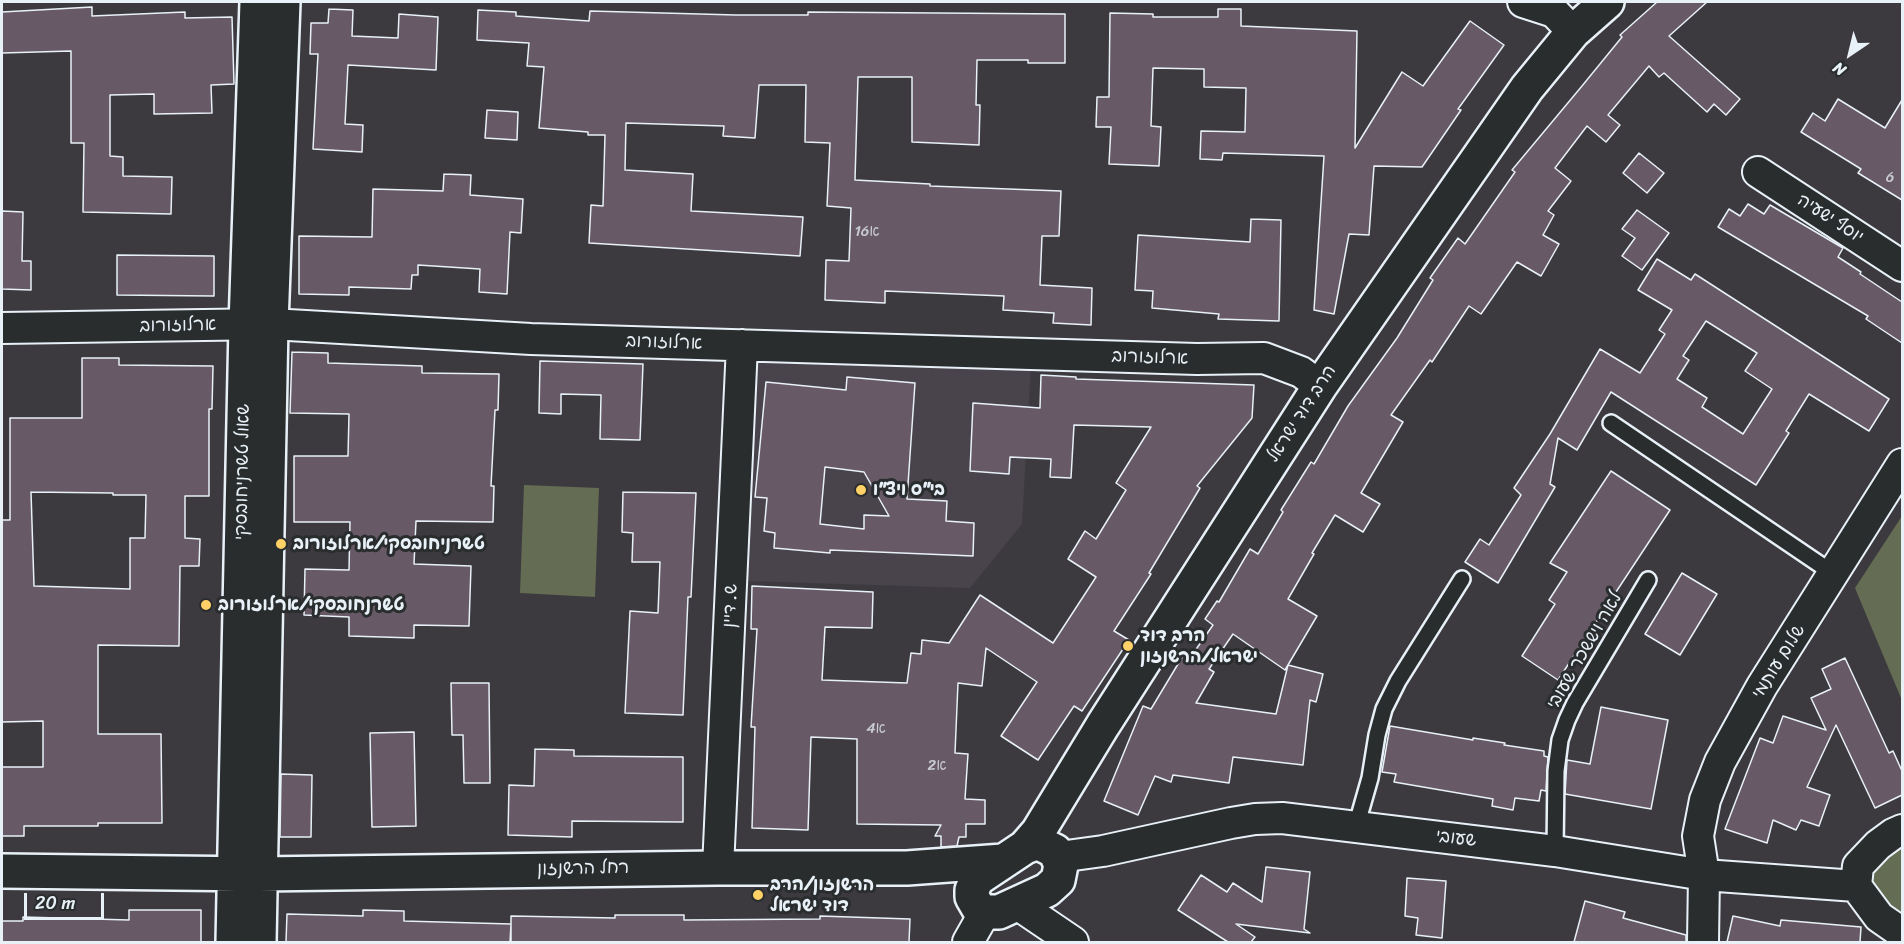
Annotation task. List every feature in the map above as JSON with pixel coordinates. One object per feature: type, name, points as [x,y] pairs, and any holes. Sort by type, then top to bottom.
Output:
[{"type":"street","name":"שאול טשרניחובסקי","points":[[233,942],[246,874],[259,325],[257,2]]},
{"type":"street","name":"שאול טשרניחובסקי","points":[[259,325],[283,2]]},
{"type":"street","points":[[1523,2],[1554,12],[1573,32]]},
{"type":"street","name":"הרב דוד ישראל","points":[[978,905],[972,890],[977,879],[1014,854],[1038,832],[1102,725],[1320,386],[1520,97],[1573,32],[1607,2]]},
{"type":"street","name":"יוסף ישעיה","points":[[1758,172],[1902,266]]},
{"type":"street","name":"ארלוזורוב","points":[[2,328],[259,325],[531,339],[1185,359],[1264,358],[1301,372],[1320,386]]},
{"type":"street","name":"ש. דיין","points":[[718,868],[742,345]]},
{"type":"street","name":"שלום עותמי","points":[[1703,942],[1704,875],[1698,836],[1705,800],[1720,762],[1762,686],[1902,464]]},
{"type":"street","name":"שעובי","points":[[1059,857],[1076,856],[1192,830],[1255,819],[1282,818],[1555,851],[1704,875],[1856,886]]},
{"type":"street","points":[[1902,830],[1878,845],[1858,866],[1856,886],[1879,917],[1902,933]]},
{"type":"street","name":"רחל הרשנזון","points":[[2,872],[246,874],[907,868],[1014,854],[1041,844],[1055,851],[1059,857]]},
{"type":"street","points":[[907,868],[978,905],[999,912],[1053,886],[1061,872],[1059,857]]},
{"type":"street","name":"שאול טשרניחובסקי","points":[[246,874],[259,942]]},
{"type":"street","points":[[1017,904],[1073,942]]},
{"type":"street","points":[[968,942],[978,905]]},
{"type":"lane","points":[[1611,423],[1834,574]]},
{"type":"lane","points":[[1356,827],[1370,778],[1384,709],[1398,681],[1462,579]]},
{"type":"lane","name":"לאה ויששכר שעובי","points":[[1555,851],[1556,771],[1560,740],[1575,703],[1648,580]]},
{"type":"shaded area","points":[[750,356],[1031,364],[1022,524],[970,588],[745,581]]},
{"type":"green space","points":[[524,485],[599,488],[595,597],[520,593]]},
{"type":"green space","points":[[1902,516],[1902,697],[1901,698],[1855,588]]},
{"type":"green space","points":[[1902,846],[1902,915],[1890,906],[1871,882],[1873,873],[1888,856]]},
{"type":"building","points":[[1657,2],[1707,2],[1669,36],[1740,99],[1726,115],[1714,104],[1707,112],[1664,73],[1659,77],[1649,66],[1608,115],[1620,125],[1606,142],[1587,126],[1555,168],[1571,181],[1548,211],[1554,215],[1543,235],[1559,244],[1541,276],[1517,262],[1481,314],[1469,306],[1432,362],[1430,360],[1391,415],[1403,422],[1361,493],[1380,504],[1363,532],[1335,515],[1312,553],[1314,554],[1288,599],[1317,616],[1285,670],[1233,634],[1209,669],[1214,672],[1196,703],[1276,714],[1288,665],[1323,674],[1316,702],[1310,700],[1303,765],[1233,757],[1229,783],[1173,775],[1171,782],[1155,776],[1138,815],[1104,801],[1143,706],[1151,709],[1184,654],[1190,658],[1213,625],[1205,619],[1217,601],[1219,602],[1250,549],[1258,554],[1283,512],[1281,510],[1311,462],[1314,464],[1348,406],[1397,338],[1433,280],[1430,278],[1458,238],[1465,244],[1515,172],[1512,170],[1622,37],[1620,35]]},
{"type":"building","points":[[92,7],[92,16],[185,12],[185,18],[232,17],[234,84],[211,85],[212,113],[154,114],[154,94],[110,95],[110,156],[123,157],[123,176],[172,177],[171,214],[83,212],[84,143],[71,143],[71,51],[2,53],[2,12]]},
{"type":"building","points":[[329,9],[353,10],[352,36],[398,38],[399,14],[438,17],[436,70],[348,65],[345,124],[363,125],[362,152],[313,149],[318,54],[310,54],[311,23],[328,23]]},
{"type":"building","points":[[1218,9],[1241,9],[1241,26],[1357,31],[1355,148],[1402,72],[1423,86],[1470,21],[1504,45],[1458,109],[1461,110],[1422,167],[1374,166],[1369,235],[1349,234],[1334,314],[1314,310],[1324,156],[1223,153],[1222,160],[1200,159],[1201,131],[1245,132],[1246,88],[1204,87],[1204,69],[1153,68],[1151,126],[1161,127],[1159,166],[1109,164],[1111,127],[1096,127],[1097,97],[1109,97],[1110,13],[1153,14],[1153,17],[1218,17]]},
{"type":"building","points":[[478,10],[516,12],[516,16],[589,21],[590,11],[736,15],[808,15],[808,12],[1065,14],[1065,63],[977,60],[976,105],[980,105],[979,145],[912,142],[912,77],[858,77],[855,180],[930,184],[930,186],[1061,191],[1059,236],[1042,236],[1040,285],[1092,288],[1091,325],[1053,323],[1054,313],[1003,310],[1004,296],[885,291],[885,303],[825,300],[826,260],[849,261],[851,208],[827,206],[830,143],[805,142],[806,85],[759,85],[755,138],[723,136],[724,126],[626,123],[625,170],[693,174],[691,211],[803,217],[800,256],[589,243],[591,205],[603,206],[605,135],[539,128],[544,67],[527,66],[529,43],[477,40]]},
{"type":"building","points":[[1838,99],[1885,128],[1902,100],[1902,200],[1858,173],[1861,169],[1801,132],[1813,113],[1825,121]]},
{"type":"building","points":[[487,110],[518,112],[517,140],[485,138]]},
{"type":"building","points":[[1639,153],[1664,173],[1647,193],[1623,173]]},
{"type":"building","points":[[444,174],[471,175],[470,195],[523,199],[521,233],[510,232],[507,294],[479,292],[480,269],[418,265],[418,275],[412,275],[411,289],[349,287],[349,295],[299,294],[299,236],[372,237],[373,189],[443,191]]},
{"type":"building","points":[[1748,204],[1764,214],[1770,205],[1843,248],[1838,257],[1902,302],[1902,343],[1866,319],[1868,316],[1718,227],[1729,209],[1740,216]]},
{"type":"building","points":[[1637,210],[1669,233],[1642,270],[1622,256],[1635,238],[1622,229]]},
{"type":"building","points":[[2,211],[23,212],[22,261],[31,261],[31,290],[2,289]]},
{"type":"building","points":[[1251,219],[1281,220],[1279,321],[1218,319],[1219,314],[1152,308],[1153,291],[1135,290],[1138,235],[1250,242]]},
{"type":"building","points":[[117,255],[214,256],[214,296],[117,295]]},
{"type":"building","points":[[1657,259],[1691,280],[1695,274],[1889,399],[1869,431],[1809,394],[1786,431],[1789,433],[1756,485],[1611,392],[1577,450],[1558,438],[1550,484],[1555,487],[1498,583],[1465,562],[1480,539],[1489,545],[1521,495],[1514,488],[1550,434],[1600,349],[1640,373],[1665,334],[1659,330],[1672,310],[1638,290]],"holes":[[[1706,321],[1757,353],[1745,371],[1772,389],[1743,434],[1702,407],[1707,398],[1677,379],[1689,360],[1683,356]]]},
{"type":"building","points":[[292,352],[328,353],[328,363],[422,366],[422,373],[499,374],[491,486],[494,486],[493,522],[416,521],[414,564],[471,566],[469,626],[414,625],[414,638],[349,636],[349,617],[304,615],[305,569],[349,570],[350,522],[294,522],[294,456],[348,456],[349,414],[290,413]]},
{"type":"building","points":[[82,358],[119,358],[119,365],[213,366],[212,409],[209,409],[209,496],[185,496],[185,538],[200,539],[199,566],[180,566],[179,646],[98,645],[98,734],[161,734],[162,823],[24,826],[24,836],[2,836],[2,767],[43,767],[43,721],[2,722],[2,520],[10,520],[10,418],[82,418]],"holes":[[[31,492],[113,493],[113,495],[146,495],[145,538],[130,538],[130,589],[34,586]]]},
{"type":"building","points":[[540,361],[643,364],[640,440],[600,439],[601,395],[561,394],[561,414],[539,413]]},
{"type":"building","points":[[1041,375],[1076,377],[1076,379],[1254,385],[1252,418],[1197,486],[1200,488],[1149,573],[1151,574],[1114,631],[1129,640],[1082,711],[1074,706],[1038,760],[1001,736],[1037,682],[986,648],[982,686],[958,683],[955,753],[968,754],[965,799],[985,800],[985,824],[966,824],[966,837],[959,837],[957,846],[941,847],[941,836],[935,836],[941,825],[857,824],[857,739],[811,737],[808,830],[752,828],[755,727],[751,727],[757,629],[751,629],[752,586],[873,592],[872,628],[825,627],[822,680],[907,683],[911,653],[921,654],[922,640],[949,643],[980,595],[1053,643],[1096,577],[1068,559],[1085,531],[1096,539],[1126,490],[1116,483],[1151,427],[1074,425],[1071,478],[1050,477],[1051,459],[1010,457],[1009,474],[970,471],[973,403],[1040,408]]},
{"type":"building","points":[[847,377],[915,383],[907,499],[947,501],[946,521],[974,523],[973,556],[830,550],[830,553],[774,548],[775,533],[764,531],[767,498],[755,497],[766,382],[846,390]],"holes":[[[825,467],[864,472],[889,516],[864,515],[864,529],[820,524]]]},
{"type":"building","points":[[1611,471],[1670,510],[1558,680],[1522,656],[1555,604],[1549,600],[1567,572],[1550,563]]},
{"type":"building","points":[[623,492],[696,493],[691,597],[688,597],[683,715],[625,713],[630,611],[658,613],[660,562],[632,562],[633,533],[622,532]]},
{"type":"building","points":[[1682,573],[1717,594],[1680,655],[1645,634]]},
{"type":"building","points":[[1845,658],[1889,753],[1893,751],[1902,771],[1902,795],[1875,808],[1836,725],[1807,787],[1830,795],[1819,826],[1801,820],[1796,830],[1773,820],[1767,843],[1725,829],[1760,738],[1773,743],[1783,716],[1826,730],[1811,698],[1831,689],[1822,669]]},
{"type":"building","points":[[451,683],[489,683],[490,783],[464,783],[463,735],[452,735]]},
{"type":"building","points":[[1601,707],[1668,720],[1651,809],[1565,794],[1567,760],[1590,764]]},
{"type":"building","points":[[1390,726],[1544,751],[1544,756],[1548,757],[1546,791],[1541,790],[1539,801],[1515,798],[1513,810],[1492,806],[1493,799],[1394,782],[1396,774],[1382,772]]},
{"type":"building","points":[[414,732],[416,826],[372,827],[370,733]]},
{"type":"building","points":[[535,749],[574,750],[574,756],[683,757],[683,822],[572,821],[572,837],[508,835],[509,785],[534,786]]},
{"type":"building","points":[[281,774],[312,775],[311,837],[280,837]]},
{"type":"building","points":[[1266,867],[1310,872],[1304,929],[1310,933],[1236,924],[1255,937],[1251,942],[1228,942],[1178,910],[1201,875],[1227,892],[1233,883],[1262,902]]},
{"type":"building","points":[[1407,878],[1446,881],[1442,938],[1416,935],[1418,918],[1405,916]]},
{"type":"building","points":[[1585,901],[1625,912],[1623,918],[1686,935],[1686,942],[1574,942]]},
{"type":"building","points":[[129,910],[201,910],[201,942],[2,942],[2,921],[23,921],[23,917],[129,920]]},
{"type":"building","points":[[363,910],[404,911],[404,921],[511,924],[510,942],[286,942],[287,914],[363,916]]},
{"type":"building","points":[[615,915],[684,915],[684,920],[820,919],[820,916],[910,919],[909,942],[511,942],[511,916],[615,918]]},
{"type":"building","points":[[1733,916],[1780,926],[1781,920],[1861,927],[1860,942],[1727,942]]},
{"type":"place","name":"בי\"ס ויצ\"ו","points":[[861,490]]},
{"type":"place","name":"טשרניחובסקי/ארלוזורוב","points":[[281,544]]},
{"type":"place","name":"טשרנחובסקי/ארלוזורוב","points":[[206,605]]},
{"type":"place","name":"הרב דוד ישראל/הרשנזון","points":[[1128,646]]},
{"type":"place","name":"הרשנזון/הרב דוד ישראל","points":[[758,895]]}]
